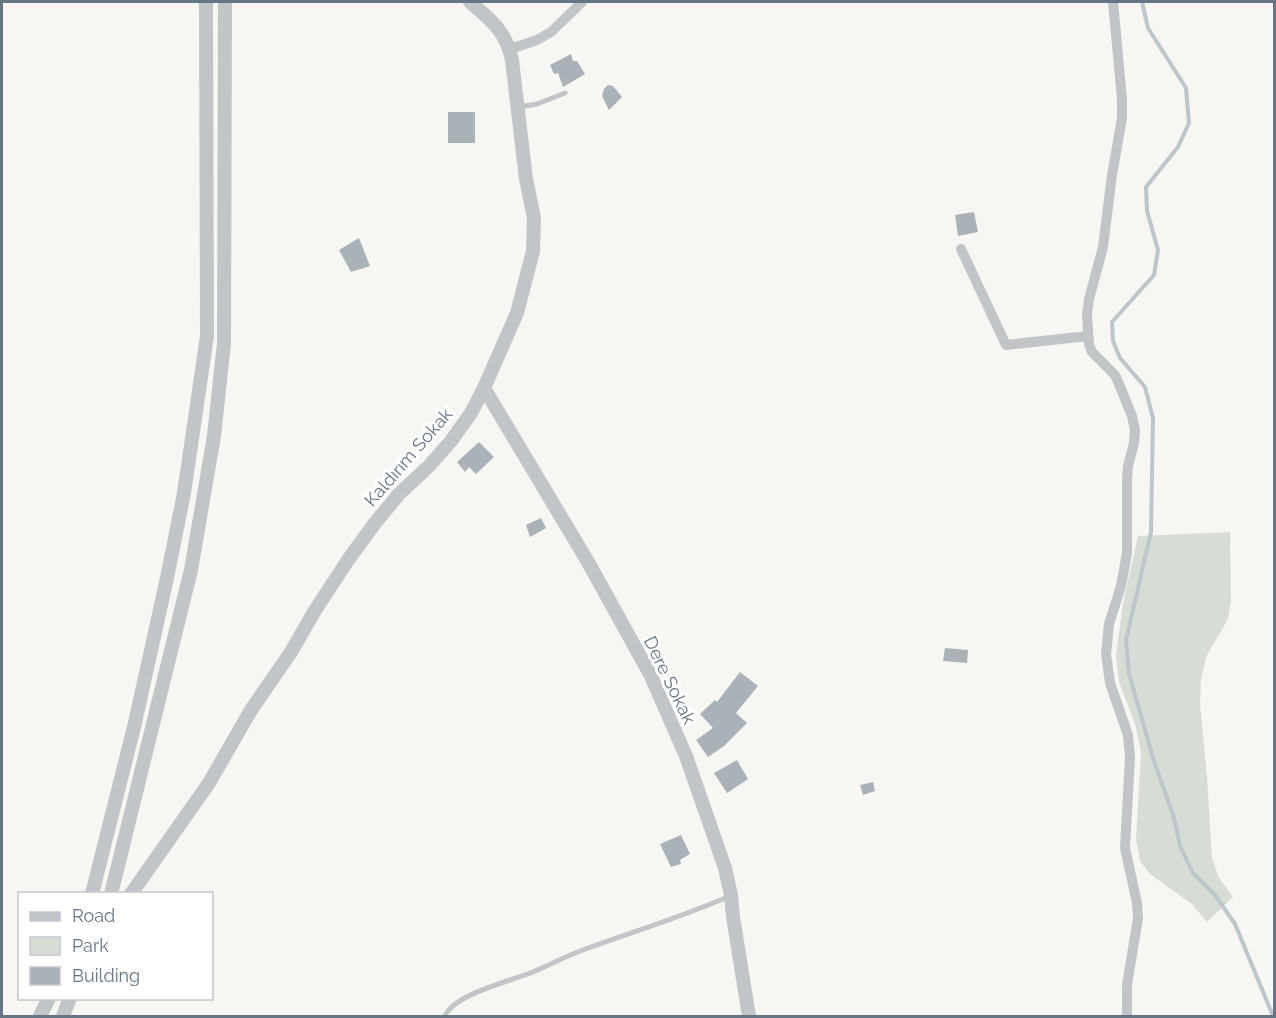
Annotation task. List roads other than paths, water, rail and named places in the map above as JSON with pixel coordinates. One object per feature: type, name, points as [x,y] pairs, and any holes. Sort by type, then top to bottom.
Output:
[{"type":"street","points":[[93,892],[134,728],[167,578],[184,493],[207,336],[206,2]]},
{"type":"street","points":[[111,892],[191,570],[214,436],[225,322],[225,2]]},
{"type":"street","name":"Kaldırım Sokak","points":[[132,892],[209,783],[251,710],[291,652],[348,560],[399,494],[429,466],[471,413],[517,313],[533,251],[534,218],[526,178],[519,107],[510,49],[496,24],[470,2]]},
{"type":"street","points":[[510,49],[537,40],[551,32],[582,2]]},
{"type":"street","points":[[1113,2],[1122,118],[1103,247],[1087,315],[1088,336],[1092,352],[1115,375],[1132,416],[1135,430],[1127,480],[1127,553],[1121,586],[1109,624],[1106,654],[1110,683],[1126,727],[1130,757],[1130,785],[1124,833],[1138,918],[1127,985],[1127,1017]]},
{"type":"street","points":[[961,249],[1006,345],[1088,336]]},
{"type":"street","name":"Dere Sokak","points":[[484,388],[588,562],[650,674],[689,764],[725,868],[749,1017]]},
{"type":"street","points":[[40,1017],[48,1000]]},
{"type":"street","points":[[63,1017],[70,1000]]},
{"type":"lane","points":[[519,107],[537,104],[565,93]]},
{"type":"lane","points":[[445,1017],[450,1008],[487,989],[534,972],[580,951],[702,908],[731,895]]},
{"type":"waterway","points":[[1142,2],[1148,28],[1186,88],[1189,123],[1178,147],[1146,187],[1147,211],[1158,250],[1154,275],[1112,322],[1113,341],[1120,358],[1145,387],[1153,418],[1151,532],[1126,640],[1129,674],[1154,761],[1174,818],[1180,846],[1193,873],[1215,895],[1235,924],[1273,1016]]}]
